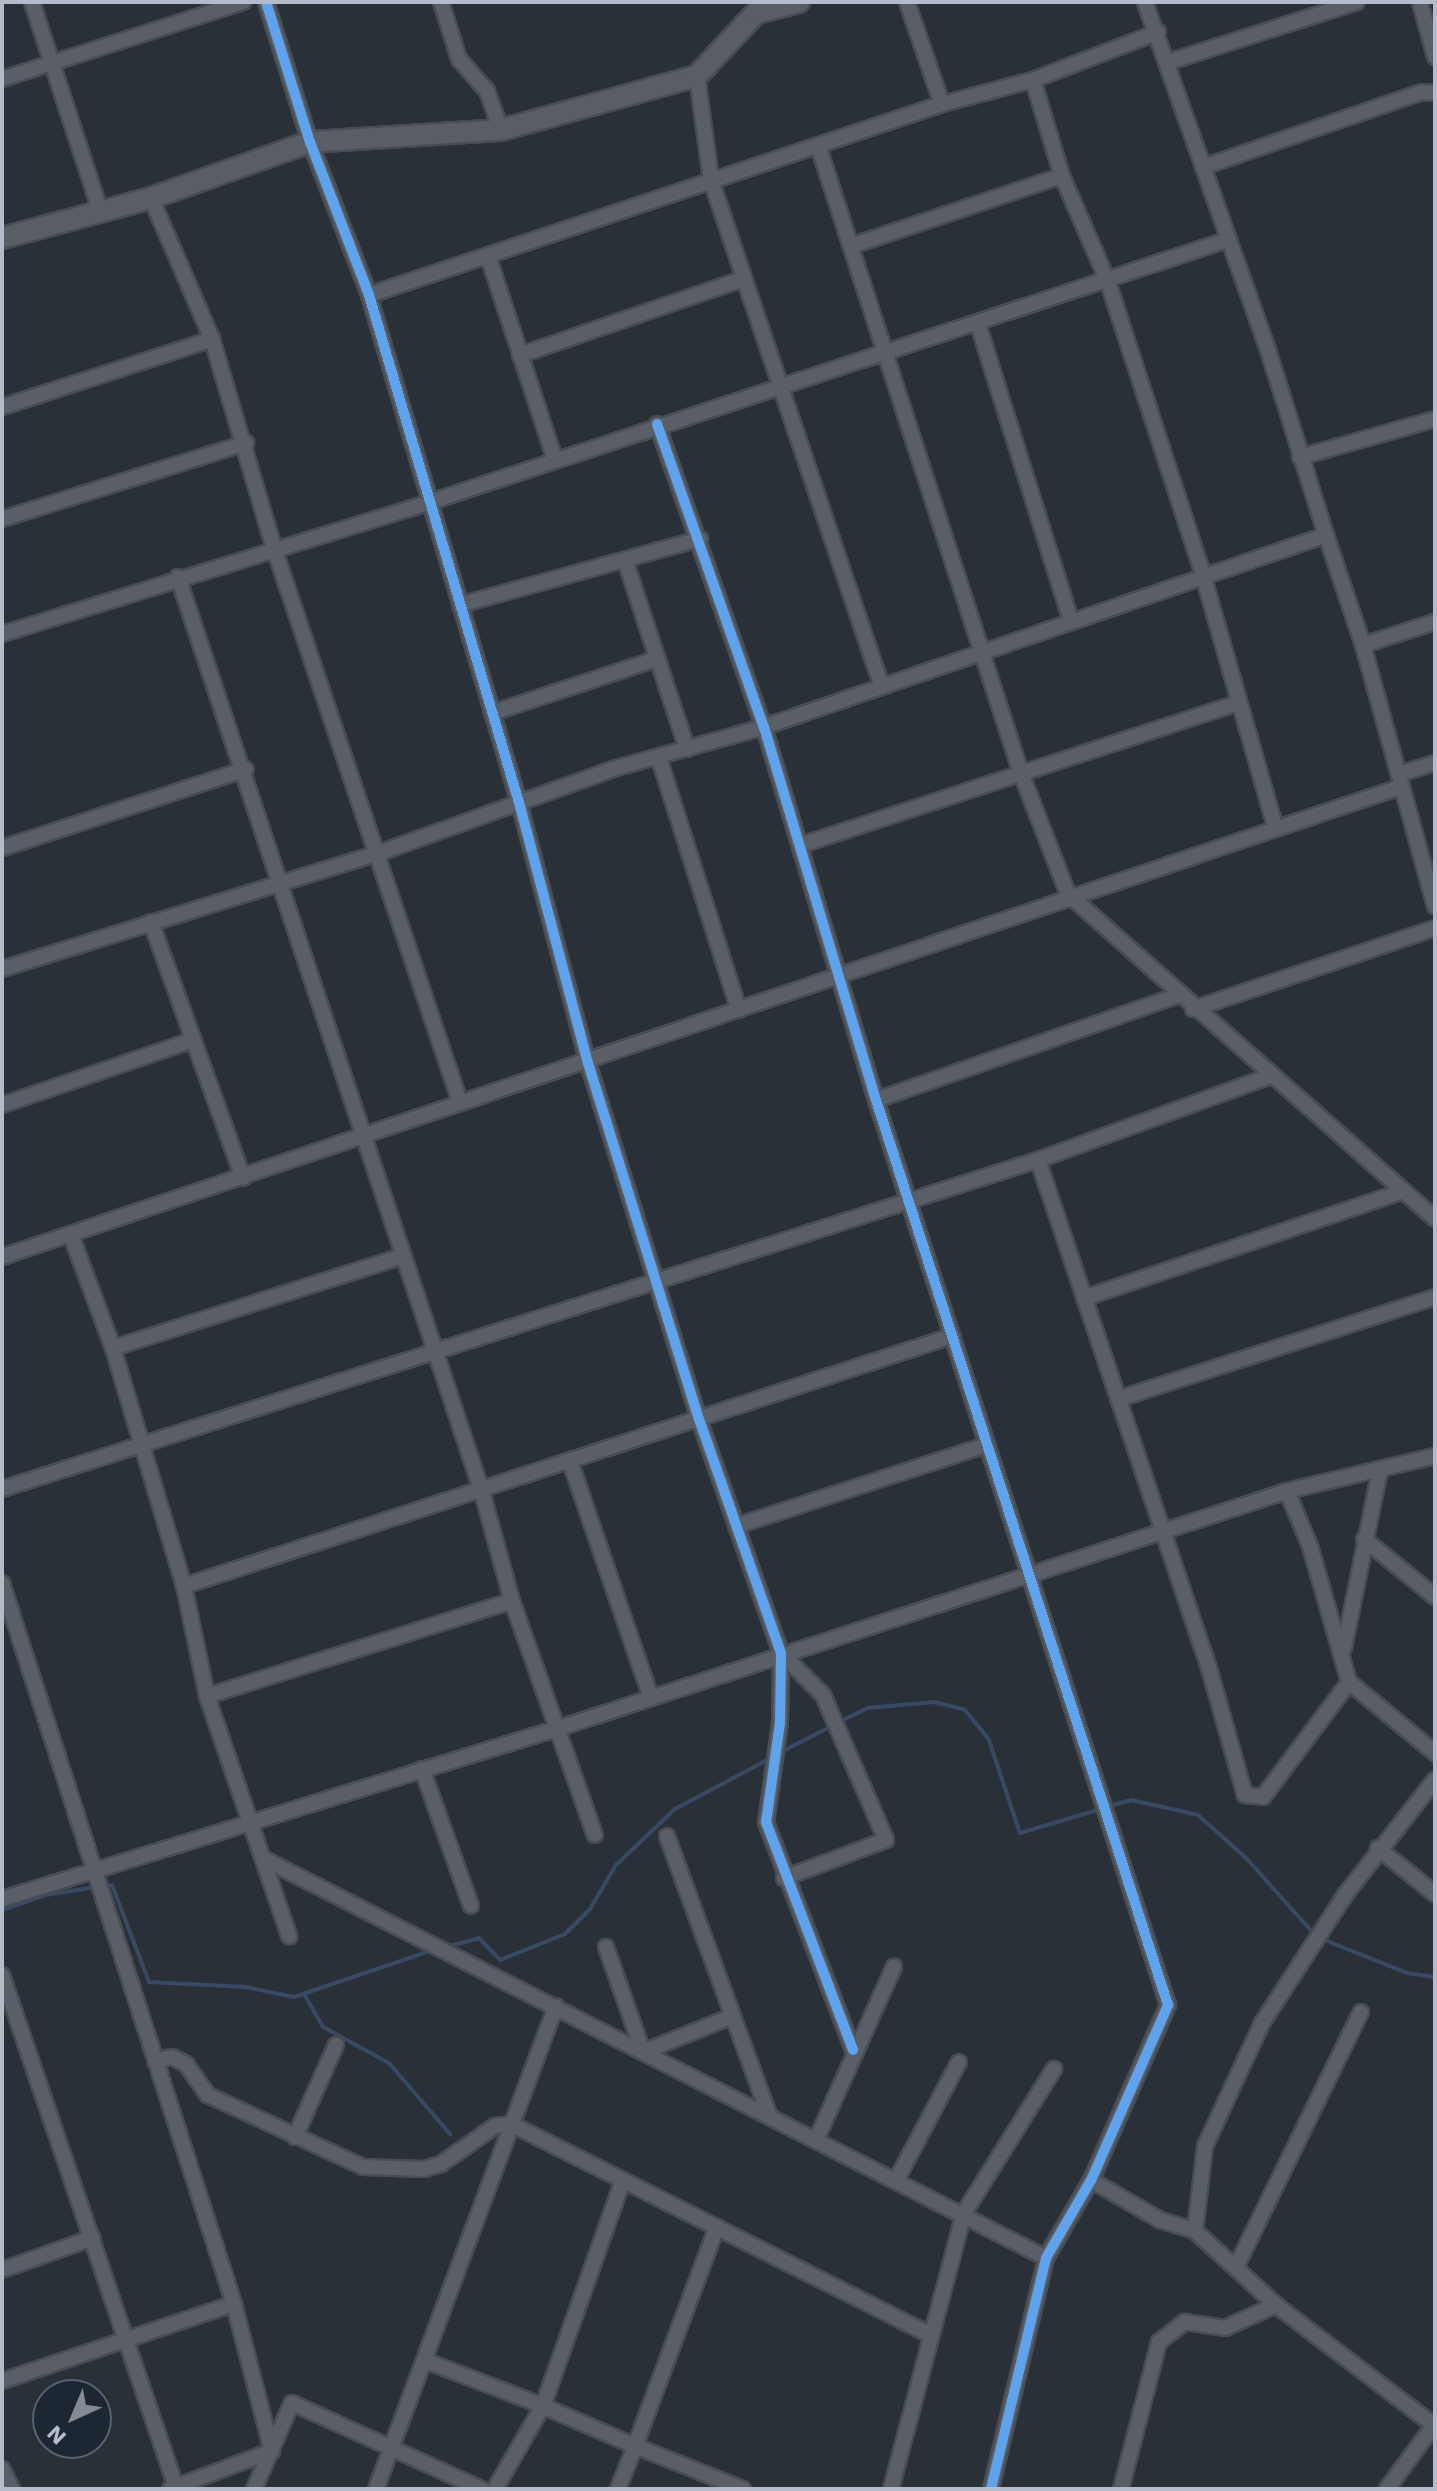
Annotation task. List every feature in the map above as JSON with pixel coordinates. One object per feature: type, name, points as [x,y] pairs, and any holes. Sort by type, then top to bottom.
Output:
[{"type":"street","points":[[32,2],[51,68],[100,210]]},
{"type":"street","points":[[2,79],[51,68],[243,2]]},
{"type":"street","points":[[266,2],[310,142],[369,295],[427,503],[520,806],[588,1063],[699,1419],[781,1653],[780,1723],[765,1804],[784,1878],[853,2050]]},
{"type":"street","points":[[441,2],[459,59],[487,91],[501,130]]},
{"type":"street","points":[[2,238],[151,198],[310,142],[501,130],[697,76],[752,8],[799,2]]},
{"type":"street","points":[[907,2],[942,104]]},
{"type":"street","points":[[1145,2],[1158,32],[1363,645],[1430,874],[1435,906]]},
{"type":"street","points":[[1168,62],[1357,2]]},
{"type":"street","points":[[1420,2],[1435,57]]},
{"type":"street","points":[[369,295],[942,104],[1033,80],[1158,32]]},
{"type":"street","points":[[697,76],[711,180],[881,684]]},
{"type":"street","points":[[1033,80],[1062,176],[1108,282],[1203,575],[1276,829]]},
{"type":"street","points":[[1203,167],[1422,92],[1435,93]]},
{"type":"street","points":[[818,145],[1021,773],[1068,894],[1177,996],[1435,1219]]},
{"type":"street","points":[[851,246],[1062,176]]},
{"type":"street","points":[[151,198],[212,339],[246,443],[274,548],[460,1102]]},
{"type":"street","points":[[2,634],[178,577],[427,503],[554,457],[978,324],[1227,240]]},
{"type":"street","points":[[488,256],[554,457]]},
{"type":"street","points":[[520,355],[743,279]]},
{"type":"street","points":[[978,324],[1071,620]]},
{"type":"street","points":[[2,407],[212,339]]},
{"type":"street","points":[[1300,457],[1434,423]]},
{"type":"street","points":[[657,424],[764,727],[876,1100],[1168,2005],[1091,2180],[1046,2258],[991,2489]]},
{"type":"street","points":[[2,519],[246,443]]},
{"type":"street","points":[[2,969],[276,881],[376,854],[520,806],[616,768],[764,727],[881,684],[1326,535]]},
{"type":"street","points":[[460,605],[700,539]]},
{"type":"street","points":[[625,560],[687,749]]},
{"type":"street","points":[[178,577],[246,769],[276,881],[403,1256],[433,1355],[482,1492],[512,1601],[595,1835]]},
{"type":"street","points":[[1363,645],[1435,622]]},
{"type":"street","points":[[492,713],[656,659]]},
{"type":"street","points":[[801,845],[1239,703]]},
{"type":"street","points":[[659,758],[739,1010]]},
{"type":"street","points":[[2,1257],[243,1178],[460,1102],[588,1063],[1068,894],[1276,829],[1435,763]]},
{"type":"street","points":[[2,848],[246,769]]},
{"type":"street","points":[[151,922],[243,1178]]},
{"type":"street","points":[[1193,1009],[1435,928]]},
{"type":"street","points":[[876,1100],[1177,996]]},
{"type":"street","points":[[2,1105],[193,1040]]},
{"type":"street","points":[[2,1489],[142,1448],[1038,1160],[1270,1076]]},
{"type":"street","points":[[1038,1160],[1164,1533],[1245,1795],[1263,1797],[1349,1682]]},
{"type":"street","points":[[1084,1298],[1403,1191]]},
{"type":"street","points":[[71,1235],[113,1348],[184,1586],[207,1696],[247,1821],[264,1859],[289,1936]]},
{"type":"street","points":[[113,1348],[403,1256]]},
{"type":"street","points":[[1118,1399],[1435,1297]]},
{"type":"street","points":[[184,1586],[571,1464],[952,1336]]},
{"type":"street","points":[[736,1526],[987,1445]]},
{"type":"street","points":[[2,1899],[247,1821],[556,1729],[781,1653],[1164,1533],[1287,1491],[1435,1456]]},
{"type":"street","points":[[571,1464],[651,1697]]},
{"type":"street","points":[[1343,1652],[1380,1470]]},
{"type":"street","points":[[1287,1491],[1343,1652],[1349,1682],[1435,1753]]},
{"type":"street","points":[[1364,1539],[1435,1597]]},
{"type":"street","points":[[2,1583],[234,2304],[272,2451]]},
{"type":"street","points":[[207,1696],[512,1601]]},
{"type":"street","points":[[781,1653],[823,1695],[886,1840],[784,1878]]},
{"type":"street","points":[[422,1769],[471,1906]]},
{"type":"street","points":[[1195,2231],[1205,2146],[1262,2023],[1378,1848],[1435,1780]]},
{"type":"street","points":[[667,1836],[769,2114]]},
{"type":"street","points":[[1378,1848],[1435,1894]]},
{"type":"street","points":[[264,1859],[964,2213],[1046,2258]]},
{"type":"street","points":[[606,1947],[643,2052]]},
{"type":"street","points":[[817,2138],[853,2050],[894,1967]]},
{"type":"street","points":[[2,1975],[173,2488],[272,2451]]},
{"type":"street","points":[[376,2489],[394,2450],[556,2006]]},
{"type":"street","points":[[1236,2267],[1361,2012]]},
{"type":"street","points":[[643,2052],[733,2016]]},
{"type":"street","points":[[295,2137],[336,2045]]},
{"type":"street","points":[[155,2061],[172,2057],[186,2064],[208,2095],[363,2167],[424,2169],[461,2153],[495,2126],[511,2124],[930,2335]]},
{"type":"street","points":[[897,2179],[959,2062]]},
{"type":"street","points":[[891,2489],[964,2213],[1054,2069]]},
{"type":"street","points":[[495,2489],[543,2406],[623,2180]]},
{"type":"street","points":[[1091,2180],[1160,2220],[1195,2231],[1276,2305],[1434,2425],[1387,2489]]},
{"type":"street","points":[[618,2489],[717,2227]]},
{"type":"street","points":[[2,2270],[92,2238]]},
{"type":"street","points":[[2,2381],[234,2304]]},
{"type":"street","points":[[1121,2489],[1159,2342],[1185,2322],[1225,2328],[1276,2305]]},
{"type":"street","points":[[426,2361],[743,2489]]},
{"type":"street","points":[[254,2489],[292,2403],[482,2489]]},
{"type":"street","points":[[2,2469],[12,2489]]},
{"type":"waterway","points":[[839,1722],[868,1708],[934,1702],[965,1710],[989,1740],[1020,1833],[1101,1809]]},
{"type":"waterway","points":[[779,1753],[832,1726]]},
{"type":"waterway","points":[[446,1947],[479,1938],[500,1960],[565,1934],[590,1909],[616,1865],[675,1809],[771,1758]]},
{"type":"waterway","points":[[1109,1806],[1131,1800],[1198,1815],[1247,1859],[1315,1935]]},
{"type":"waterway","points":[[105,1886],[112,1885],[149,1982],[246,1987],[294,1997],[433,1950]]},
{"type":"waterway","points":[[2,1910],[46,1895],[96,1887]]},
{"type":"waterway","points":[[1322,1939],[1407,1973],[1435,1977]]},
{"type":"waterway","points":[[304,1994],[323,2027],[389,2063],[450,2134]]},
{"type":"cycle path","points":[[266,2],[310,142],[369,295],[520,806],[588,1063],[699,1419],[781,1653],[780,1723],[766,1822],[853,2050]]},
{"type":"cycle path","points":[[657,424],[764,727],[876,1100],[1168,2005],[1091,2180],[1046,2258],[991,2489]]}]
